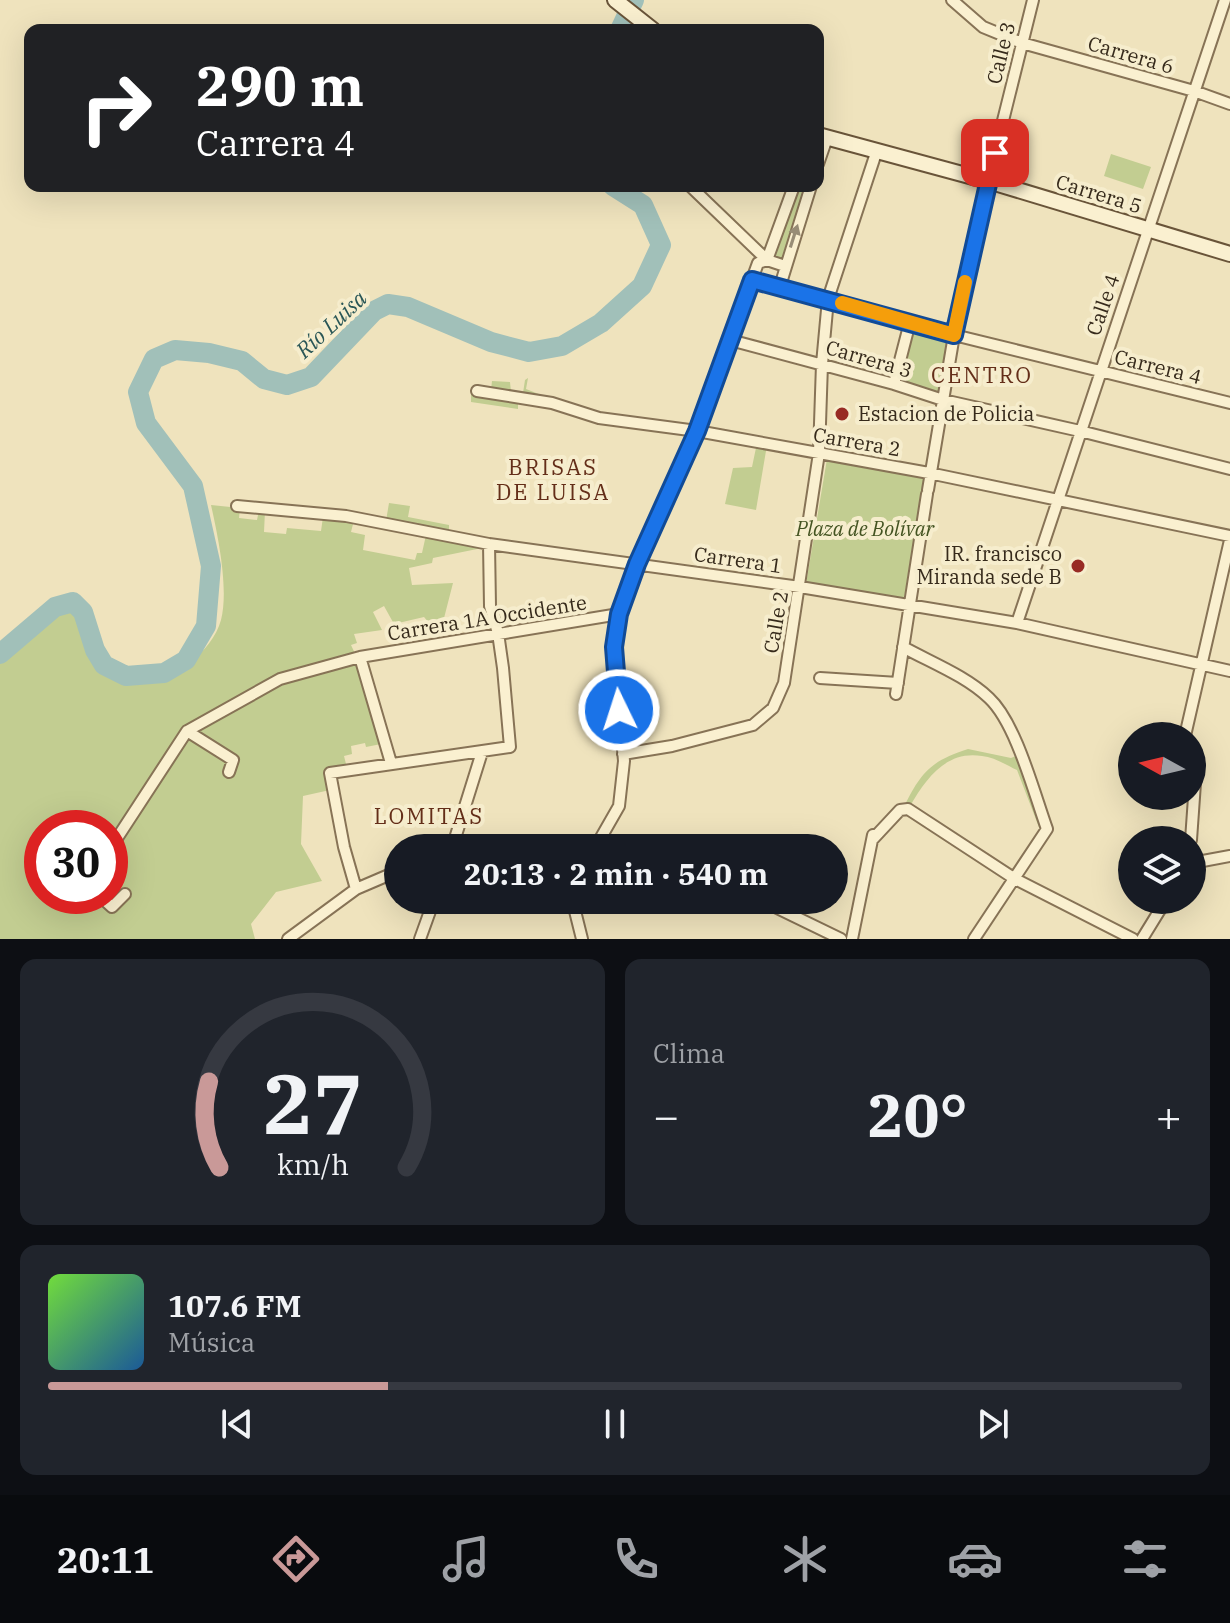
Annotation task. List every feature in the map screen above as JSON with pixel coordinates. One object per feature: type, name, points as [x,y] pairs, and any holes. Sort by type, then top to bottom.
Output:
[{"type":"main road","points":[[615,0],[646,24]]},
{"type":"main road","name":"Carrera 5","points":[[824,137],[988,181],[1230,254]]},
{"type":"street","name":"Carrera 6","points":[[952,0],[983,27],[1022,43],[1230,104]]},
{"type":"street","name":"Calle 3","points":[[820,678],[897,688],[929,473],[954,335],[1033,0]]},
{"type":"street","name":"Calle 4","points":[[1017,623],[1225,0]]},
{"type":"street","name":"Calle 2","points":[[624,757],[753,725],[773,708],[784,683],[819,453],[828,299],[877,150]]},
{"type":"street","points":[[700,192],[767,260],[785,266]]},
{"type":"street","points":[[767,260],[792,192]]},
{"type":"street","points":[[780,286],[809,192]]},
{"type":"street","points":[[603,834],[619,806],[624,757],[614,647],[619,614],[637,564],[697,431],[758,263],[767,260]]},
{"type":"street","name":"Carrera 4","points":[[752,280],[954,335],[1230,403]]},
{"type":"street","points":[[894,384],[910,322]]},
{"type":"street","name":"Carrera 3","points":[[730,340],[943,400],[1230,469]]},
{"type":"street","name":"Carrera 2","points":[[477,391],[552,403],[599,418],[697,431],[929,473],[1230,538]]},
{"type":"street","name":"Carrera 1","points":[[237,506],[346,516],[489,544],[909,605],[1017,623],[1230,671]]},
{"type":"street","points":[[1188,722],[1230,538]]},
{"type":"street","points":[[356,889],[330,773],[510,747],[498,633],[490,606],[489,544]]},
{"type":"street","name":"Carrera 1A Occidente","points":[[187,731],[280,679],[360,657],[619,614]]},
{"type":"street","points":[[903,647],[969,683],[989,697],[1004,715],[1047,829],[974,939]]},
{"type":"street","points":[[360,657],[391,763]]},
{"type":"street","points":[[128,821],[187,731],[233,760],[229,772]]},
{"type":"street","points":[[456,834],[482,752]]},
{"type":"street","points":[[852,939],[873,834],[900,810],[908,809],[1015,879],[1133,939]]},
{"type":"street","points":[[1206,860],[1230,856]]},
{"type":"street","points":[[288,939],[356,889],[384,877]]},
{"type":"street","points":[[420,939],[429,914]]},
{"type":"street","points":[[576,914],[582,939]]},
{"type":"street","points":[[789,914],[841,939]]},
{"type":"street","points":[[1142,939],[1157,914]]},
{"type":"green space","points":[[1111,154],[1151,167],[1143,189],[1104,176]]},
{"type":"green space","points":[[797,192],[804,192],[781,260],[775,258]]},
{"type":"green space","points":[[912,326],[950,337],[941,395],[898,382]]},
{"type":"green space","points":[[528,378],[526,389],[584,412],[518,399],[518,409],[471,402],[471,389],[491,390],[492,381],[510,382],[511,392],[523,393]]},
{"type":"green space","points":[[757,443],[767,445],[756,510],[725,504],[733,468],[752,467]]},
{"type":"green space","name":"Plaza de Bolívar","points":[[827,459],[924,475],[904,599],[806,584]]},
{"type":"green space","points":[[389,503],[410,506],[408,517],[449,525],[449,534],[386,521]]},
{"type":"green space","points":[[211,505],[240,508],[239,518],[257,520],[259,510],[265,511],[264,532],[286,534],[287,528],[321,531],[323,517],[354,520],[351,532],[365,535],[363,550],[415,560],[417,553],[422,553],[426,535],[482,548],[433,558],[432,563],[409,568],[412,585],[453,583],[443,622],[430,624],[424,617],[394,624],[384,606],[373,612],[382,630],[354,634],[357,643],[351,645],[381,744],[351,746],[352,754],[344,756],[347,768],[328,772],[330,790],[303,796],[301,844],[322,881],[276,892],[251,924],[255,939],[0,939],[0,658],[57,608],[72,606],[82,621],[95,656],[107,669],[139,679],[174,671],[190,662],[214,636],[223,607],[222,562]]},
{"type":"green space","points":[[968,749],[1011,758],[1016,756],[1042,826],[1040,830],[1017,770],[986,757],[969,755],[948,762],[930,777],[910,806],[904,807],[928,769]]},
{"type":"waterway","name":"Río Luisa","points":[[623,24],[634,0]]},
{"type":"waterway","name":"Río Luisa","points":[[0,654],[55,607],[73,602],[83,612],[95,650],[104,665],[126,676],[164,673],[186,660],[206,626],[211,566],[193,486],[146,423],[138,392],[154,359],[175,350],[209,353],[242,361],[264,379],[287,385],[311,377],[374,311],[388,304],[408,307],[491,342],[529,352],[562,346],[601,323],[642,286],[661,245],[643,205],[622,192]]},
{"type":"slow traffic","points":[[842,303],[954,335],[965,282]]},
{"type":"place","name":"Estacion de Policia","points":[[842,414]]},
{"type":"place","name":"IR. francisco Miranda sede B","points":[[1078,566]]},
{"type":"district","name":"CENTRO","points":[[982,375]]},
{"type":"district","name":"BRISAS DE LUISA","points":[[553,480]]},
{"type":"district","name":"LOMITAS","points":[[429,816]]},
{"type":"route","points":[[619,710],[614,647],[619,614],[637,564],[697,431],[752,280],[954,335],[995,153]]}]
